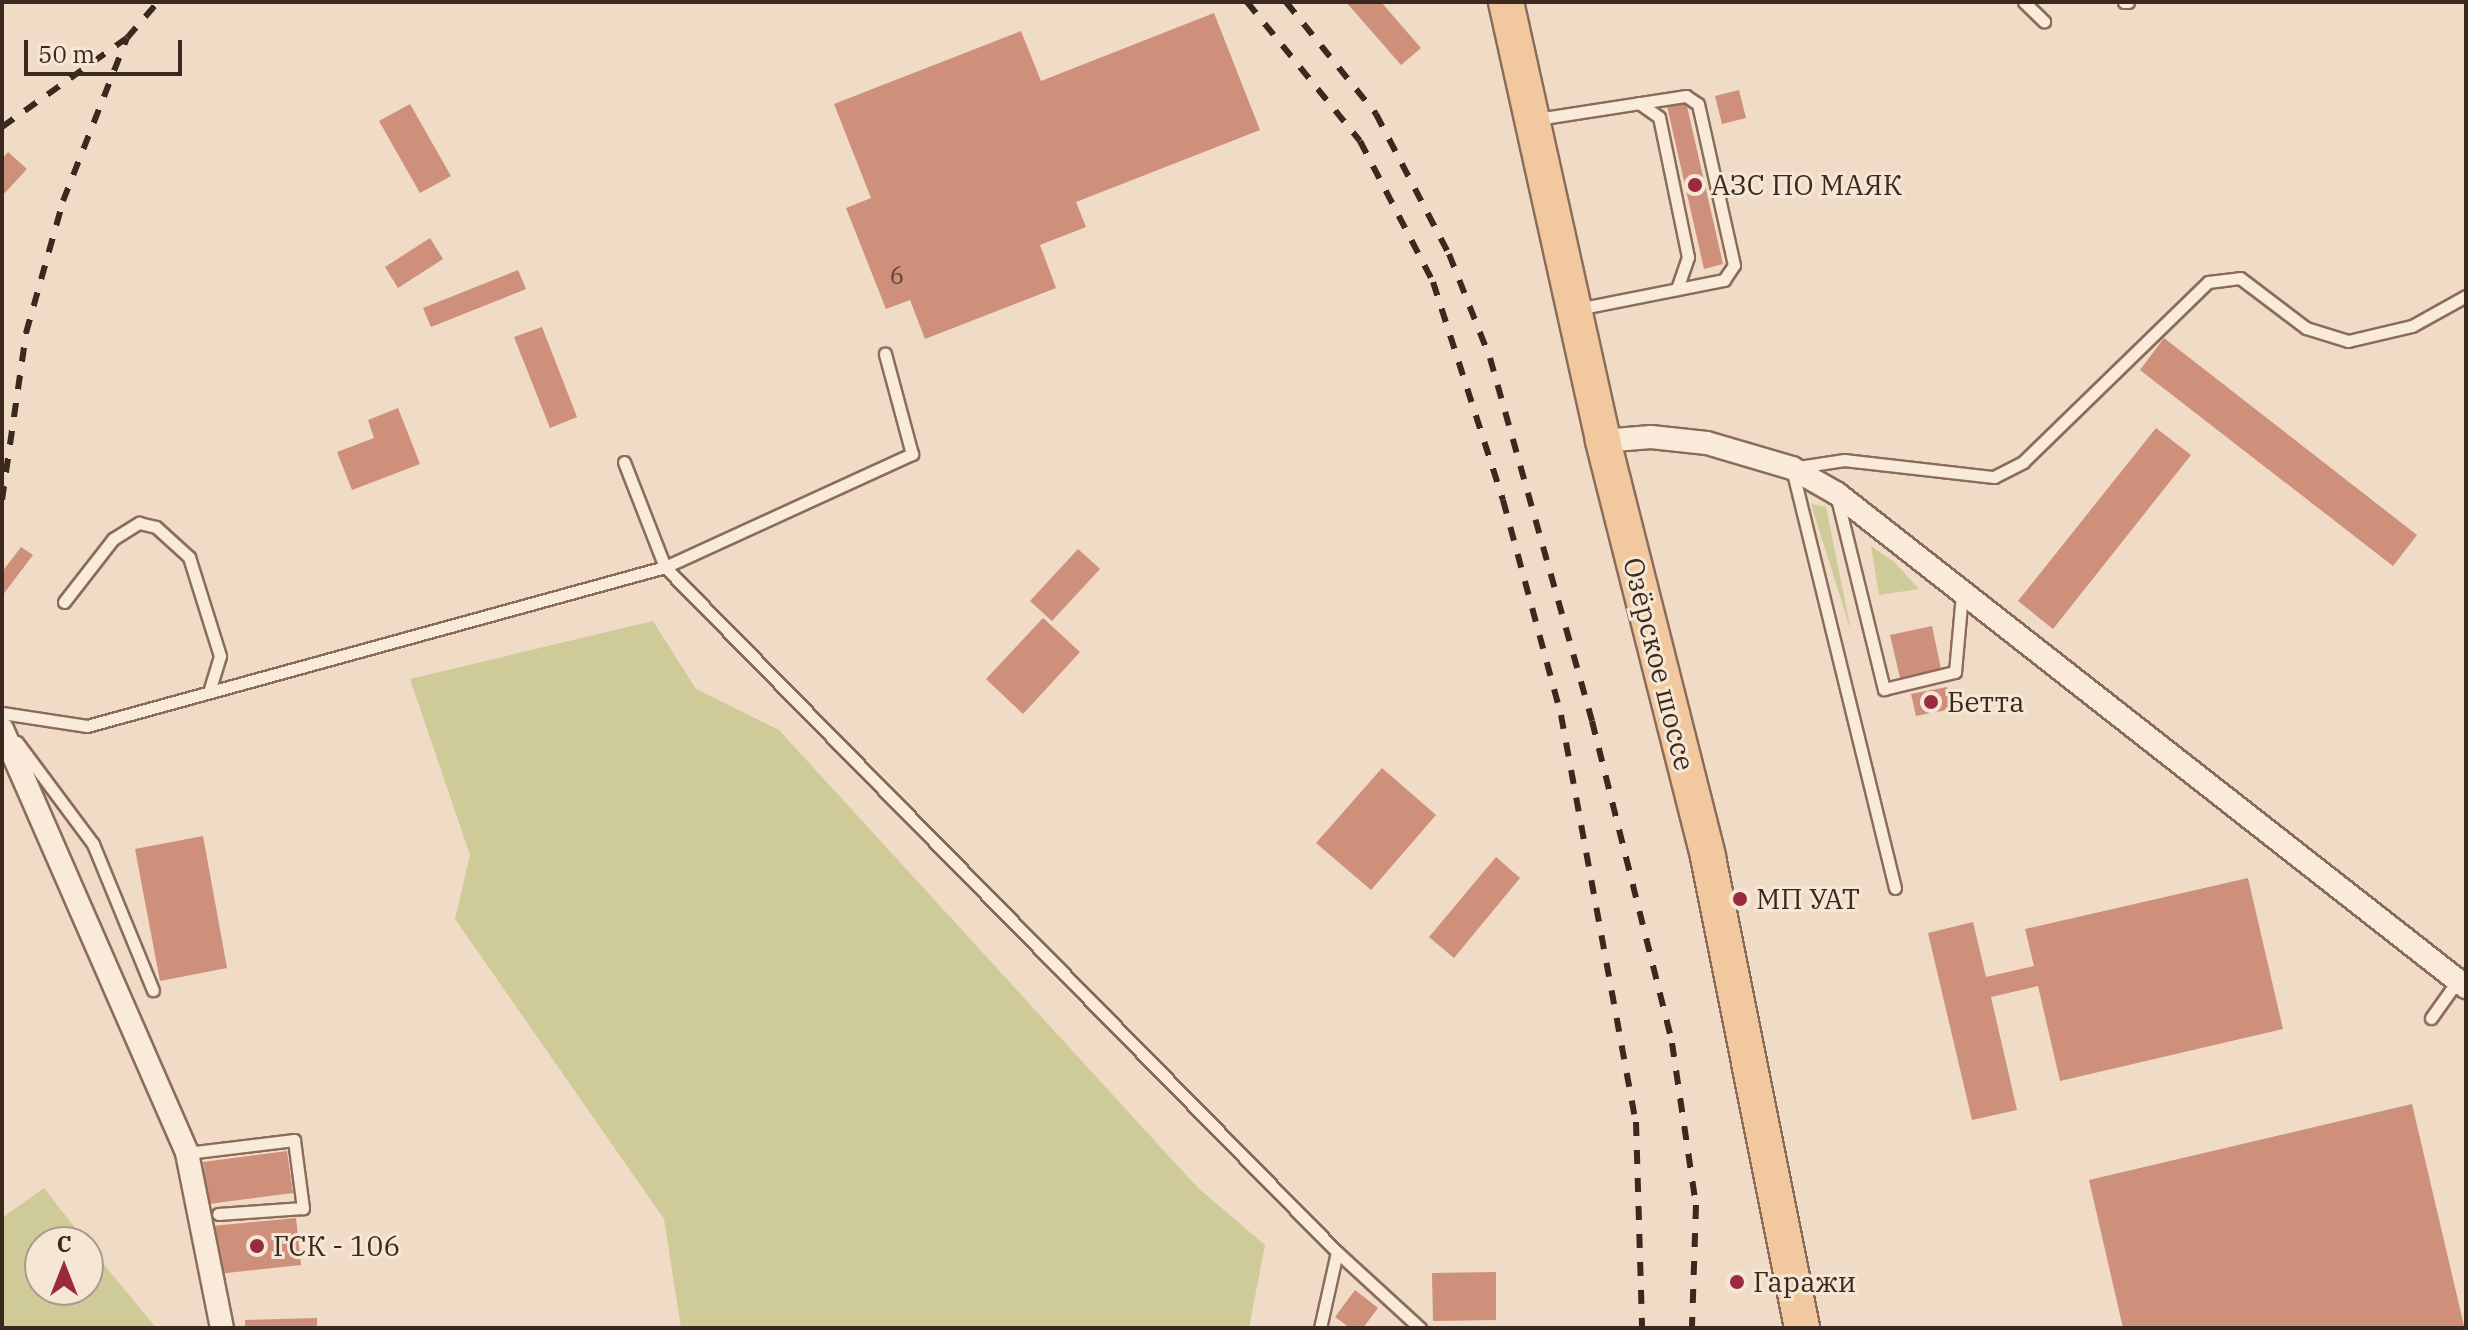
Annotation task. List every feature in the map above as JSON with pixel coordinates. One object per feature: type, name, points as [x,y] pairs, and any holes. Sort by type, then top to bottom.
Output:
[{"type":"main road","name":"Озёрское шоссе","points":[[1506,2],[1603,441],[1708,857],[1802,1328]]},
{"type":"street","points":[[1603,441],[1651,437],[1707,443],[1792,468],[1836,493],[2462,984]]},
{"type":"street","points":[[2,729],[187,1153],[222,1328]]},
{"type":"lane","points":[[2024,2],[2044,21]]},
{"type":"lane","points":[[1530,120],[1686,96],[1698,104],[1734,265],[1724,280],[1572,309]]},
{"type":"lane","points":[[1639,103],[1659,117],[1688,257],[1677,289]]},
{"type":"lane","points":[[1895,888],[1792,468],[1844,460],[1994,477],[2023,462],[2208,282],[2240,278],[2306,328],[2348,341],[2412,326],[2466,296]]},
{"type":"lane","points":[[2,713],[87,726],[210,689],[665,567],[912,454],[885,354]]},
{"type":"lane","points":[[624,462],[665,567],[1337,1252],[1420,1328]]},
{"type":"lane","points":[[1836,493],[1884,689],[1955,672],[1962,591]]},
{"type":"lane","points":[[64,602],[113,539],[139,523],[156,527],[189,557],[220,656],[210,689]]},
{"type":"lane","points":[[2,722],[93,844],[153,990]]},
{"type":"lane","points":[[2431,1018],[2462,984]]},
{"type":"lane","points":[[187,1153],[294,1140],[303,1208],[218,1214]]},
{"type":"lane","points":[[1320,1328],[1337,1252]]},
{"type":"shaded area","points":[[1811,504],[1826,507],[1851,631]]},
{"type":"shaded area","points":[[1871,546],[1894,562],[1919,589],[1879,595]]},
{"type":"shaded area","points":[[653,621],[696,689],[779,730],[1197,1187],[1265,1245],[1249,1328],[681,1328],[664,1219],[455,919],[470,855],[410,679]]},
{"type":"shaded area","points":[[44,1188],[74,1226],[24,1226],[24,1306],[104,1306],[104,1265],[156,1328],[2,1328],[2,1218]]},
{"type":"building","points":[[1346,2],[1381,2],[1421,48],[1401,65]]},
{"type":"building","points":[[1214,13],[1260,130],[1076,202],[1086,227],[1040,245],[1056,288],[925,339],[910,300],[886,309],[846,208],[871,198],[834,104],[1021,31],[1041,81]]},
{"type":"building","points":[[1739,90],[1746,118],[1722,124],[1715,96]]},
{"type":"building","name":"АЗС ПО МАЯК","points":[[1686,102],[1723,264],[1704,269],[1667,106]]},
{"type":"building","points":[[410,104],[451,176],[420,193],[379,121]]},
{"type":"building","points":[[8,152],[27,169],[2,196],[2,159]]},
{"type":"building","points":[[430,238],[443,259],[398,288],[385,267]]},
{"type":"building","points":[[518,270],[526,289],[431,327],[423,308]]},
{"type":"building","points":[[542,327],[577,417],[550,428],[514,337]]},
{"type":"building","points":[[2164,338],[2417,535],[2393,566],[2140,370]]},
{"type":"building","points":[[398,408],[420,464],[352,490],[337,452],[374,438],[368,420]]},
{"type":"building","points":[[2156,428],[2191,455],[2053,629],[2018,601]]},
{"type":"building","points":[[21,547],[33,555],[2,596],[2,572]]},
{"type":"building","points":[[1078,549],[1100,569],[1052,621],[1030,601]]},
{"type":"building","points":[[1043,618],[1080,652],[1023,714],[986,679]]},
{"type":"building","points":[[1932,626],[1941,669],[1900,678],[1890,635]]},
{"type":"building","name":"Бетта","points":[[1947,687],[1951,709],[1916,716],[1911,694]]},
{"type":"building","points":[[1382,768],[1436,815],[1371,890],[1316,843]]},
{"type":"building","points":[[203,836],[227,968],[160,981],[135,849]]},
{"type":"building","points":[[1496,857],[1520,878],[1454,958],[1429,937]]},
{"type":"building","points":[[2248,878],[2283,1029],[2060,1081],[2038,986],[1991,997],[2017,1110],[1972,1120],[1928,933],[1973,922],[1986,977],[2034,966],[2025,929]]},
{"type":"building","points":[[2412,1104],[2464,1326],[2123,1328],[2089,1180]]},
{"type":"building","name":"ГСК - 106","points":[[287,1151],[293,1193],[209,1204],[203,1162]]},
{"type":"building","name":"ГСК - 106","points":[[296,1218],[301,1265],[217,1274],[212,1226]]},
{"type":"building","points":[[1496,1272],[1496,1320],[1433,1321],[1432,1273]]},
{"type":"building","points":[[1355,1290],[1378,1308],[1363,1328],[1350,1328],[1335,1317]]},
{"type":"building","points":[[317,1318],[317,1328],[245,1328],[245,1320]]},
{"type":"railway","points":[[2,127],[127,38],[158,2]]},
{"type":"railway","points":[[1247,2],[1360,141],[1433,282],[1503,500],[1561,715],[1636,1122],[1642,1328]]},
{"type":"railway","points":[[1286,2],[1376,114],[1449,254],[1490,358],[1592,721],[1672,1043],[1696,1205],[1692,1328]]},
{"type":"railway","points":[[2,500],[26,333],[63,201],[127,38]]},
{"type":"place","name":"АЗС ПО МАЯК","points":[[1695,185]]},
{"type":"place","name":"Бетта","points":[[1931,702]]},
{"type":"place","name":"МП УАТ","points":[[1740,899]]},
{"type":"place","name":"ГСК - 106","points":[[257,1246]]},
{"type":"place","name":"Гаражи","points":[[1737,1282]]}]
